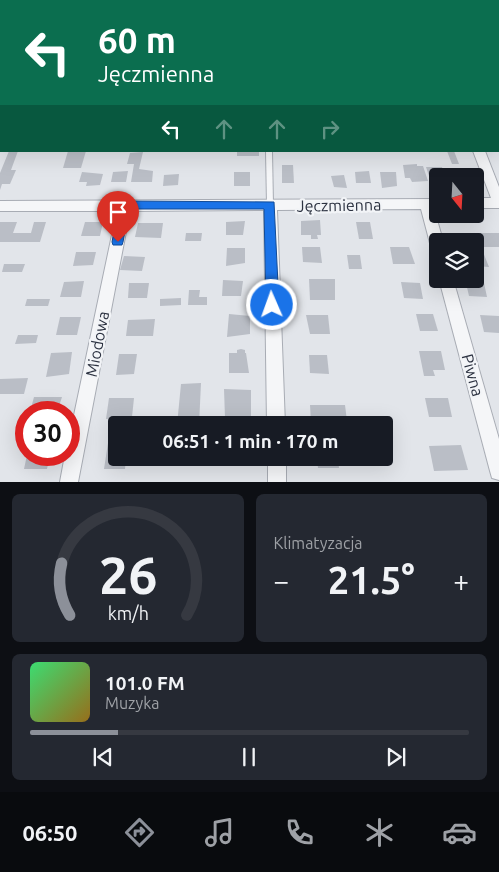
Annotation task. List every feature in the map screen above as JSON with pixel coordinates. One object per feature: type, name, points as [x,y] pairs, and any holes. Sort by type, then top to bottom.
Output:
[{"type":"street","points":[[479,152],[499,203],[484,203]]},
{"type":"street","name":"Jęczmienna","points":[[0,206],[429,204]]},
{"type":"street","name":"Miodowa","points":[[69,482],[125,205]]},
{"type":"street","points":[[270,205],[276,416]]},
{"type":"street","name":"Piwna","points":[[448,288],[499,472]]},
{"type":"street","points":[[277,466],[277,482]]},
{"type":"lane","points":[[268,152],[270,205]]},
{"type":"building","points":[[9,152],[18,152],[11,170],[16,170],[10,184],[2,184],[0,190],[0,173]]},
{"type":"building","points":[[68,152],[86,152],[81,168],[63,168]]},
{"type":"building","points":[[143,152],[139,169],[153,171],[152,182],[131,182],[134,164],[127,164],[130,153]]},
{"type":"building","points":[[237,152],[259,152],[259,156],[237,156]]},
{"type":"building","points":[[447,152],[454,152],[459,164],[452,164]]},
{"type":"building","points":[[417,164],[417,166],[423,166],[428,181],[412,182],[410,178],[405,178],[403,165]]},
{"type":"building","points":[[282,165],[293,165],[294,183],[282,183]]},
{"type":"building","points":[[426,167],[442,167],[429,168],[429,176]]},
{"type":"building","points":[[128,171],[126,182],[111,182],[113,172]]},
{"type":"building","points":[[369,171],[371,183],[356,183],[355,172]]},
{"type":"building","points":[[82,172],[103,174],[100,185],[86,186],[87,182],[79,182]]},
{"type":"building","points":[[234,172],[250,172],[250,186],[234,186]]},
{"type":"building","points":[[380,172],[396,172],[397,186],[382,188]]},
{"type":"building","points":[[179,174],[178,185],[163,186],[164,175]]},
{"type":"building","points":[[344,175],[347,188],[334,187],[331,176]]},
{"type":"building","points":[[320,220],[321,235],[317,235],[318,239],[311,239],[311,235],[301,235],[301,221]]},
{"type":"building","points":[[245,221],[243,235],[226,235],[226,222]]},
{"type":"building","points":[[0,222],[17,222],[13,233],[31,233],[34,222],[46,222],[40,242],[0,242]]},
{"type":"building","points":[[85,222],[103,222],[100,236],[81,236]]},
{"type":"building","points":[[356,222],[370,222],[373,239],[359,239]]},
{"type":"building","points":[[138,223],[163,223],[161,238],[135,237]]},
{"type":"building","points":[[186,233],[202,233],[201,241],[185,241]]},
{"type":"building","points":[[484,233],[499,233],[499,247],[484,247]]},
{"type":"building","points":[[302,247],[320,247],[322,263],[303,262]]},
{"type":"building","points":[[390,247],[409,247],[415,264],[393,264]]},
{"type":"building","points":[[227,248],[245,248],[245,263],[226,266]]},
{"type":"building","points":[[76,252],[96,252],[93,265],[73,266]]},
{"type":"building","points":[[484,254],[489,267],[484,267]]},
{"type":"building","points":[[347,255],[360,255],[362,269],[349,269]]},
{"type":"building","points":[[124,256],[145,257],[142,271],[120,270]]},
{"type":"building","points":[[4,264],[25,264],[22,272],[2,272]]},
{"type":"building","points":[[309,279],[335,279],[335,300],[310,300]]},
{"type":"building","points":[[223,280],[243,281],[241,296],[222,296]]},
{"type":"building","points":[[84,281],[81,297],[60,297],[64,282]]},
{"type":"building","points":[[401,282],[420,283],[423,299],[404,298]]},
{"type":"building","points":[[129,283],[149,283],[147,298],[128,298]]},
{"type":"building","points":[[484,283],[487,297],[469,296],[467,288],[484,288]]},
{"type":"building","points":[[189,290],[200,290],[199,297],[207,297],[207,305],[188,305]]},
{"type":"building","points":[[181,298],[181,305],[160,306],[160,299]]},
{"type":"building","points":[[27,299],[50,299],[48,306],[25,306]]},
{"type":"building","points":[[229,314],[250,316],[250,334],[227,337]]},
{"type":"building","points":[[416,314],[433,314],[438,331],[420,331]]},
{"type":"building","points":[[306,315],[328,315],[330,334],[310,334]]},
{"type":"building","points":[[480,315],[499,316],[499,333],[484,332]]},
{"type":"building","points":[[60,317],[81,317],[77,335],[56,335]]},
{"type":"building","points":[[155,319],[153,336],[126,336],[128,320]]},
{"type":"building","points":[[18,335],[38,335],[36,343],[15,344]]},
{"type":"building","points":[[237,350],[245,350],[246,353],[249,373],[229,373],[229,353],[237,353]]},
{"type":"building","points":[[419,351],[441,351],[445,370],[433,370],[435,376],[424,376]]},
{"type":"building","points":[[72,352],[69,374],[46,377],[51,353]]},
{"type":"building","points":[[119,354],[137,354],[134,374],[116,375]]},
{"type":"building","points":[[309,355],[327,355],[329,374],[310,373]]},
{"type":"building","points":[[28,378],[24,394],[0,394],[0,379]]},
{"type":"building","points":[[201,383],[199,416],[178,416],[181,384]]},
{"type":"building","points":[[224,389],[251,390],[251,416],[225,416]]},
{"type":"building","points":[[34,397],[62,397],[61,401],[33,401]]},
{"type":"building","points":[[109,398],[134,398],[132,416],[108,416],[108,419],[106,419]]},
{"type":"building","points":[[425,398],[448,398],[452,417],[429,417]]},
{"type":"building","points":[[310,405],[345,405],[346,416],[311,416]]},
{"type":"building","points":[[108,443],[108,466],[125,466],[125,469],[104,469]]},
{"type":"building","points":[[461,445],[468,470],[434,471],[429,446]]},
{"type":"building","points":[[25,466],[48,466],[47,469],[24,469]]},
{"type":"building","points":[[318,466],[339,466],[339,468],[318,468]]},
{"type":"route","points":[[118,242],[125,205],[270,205],[272,305]]}]
